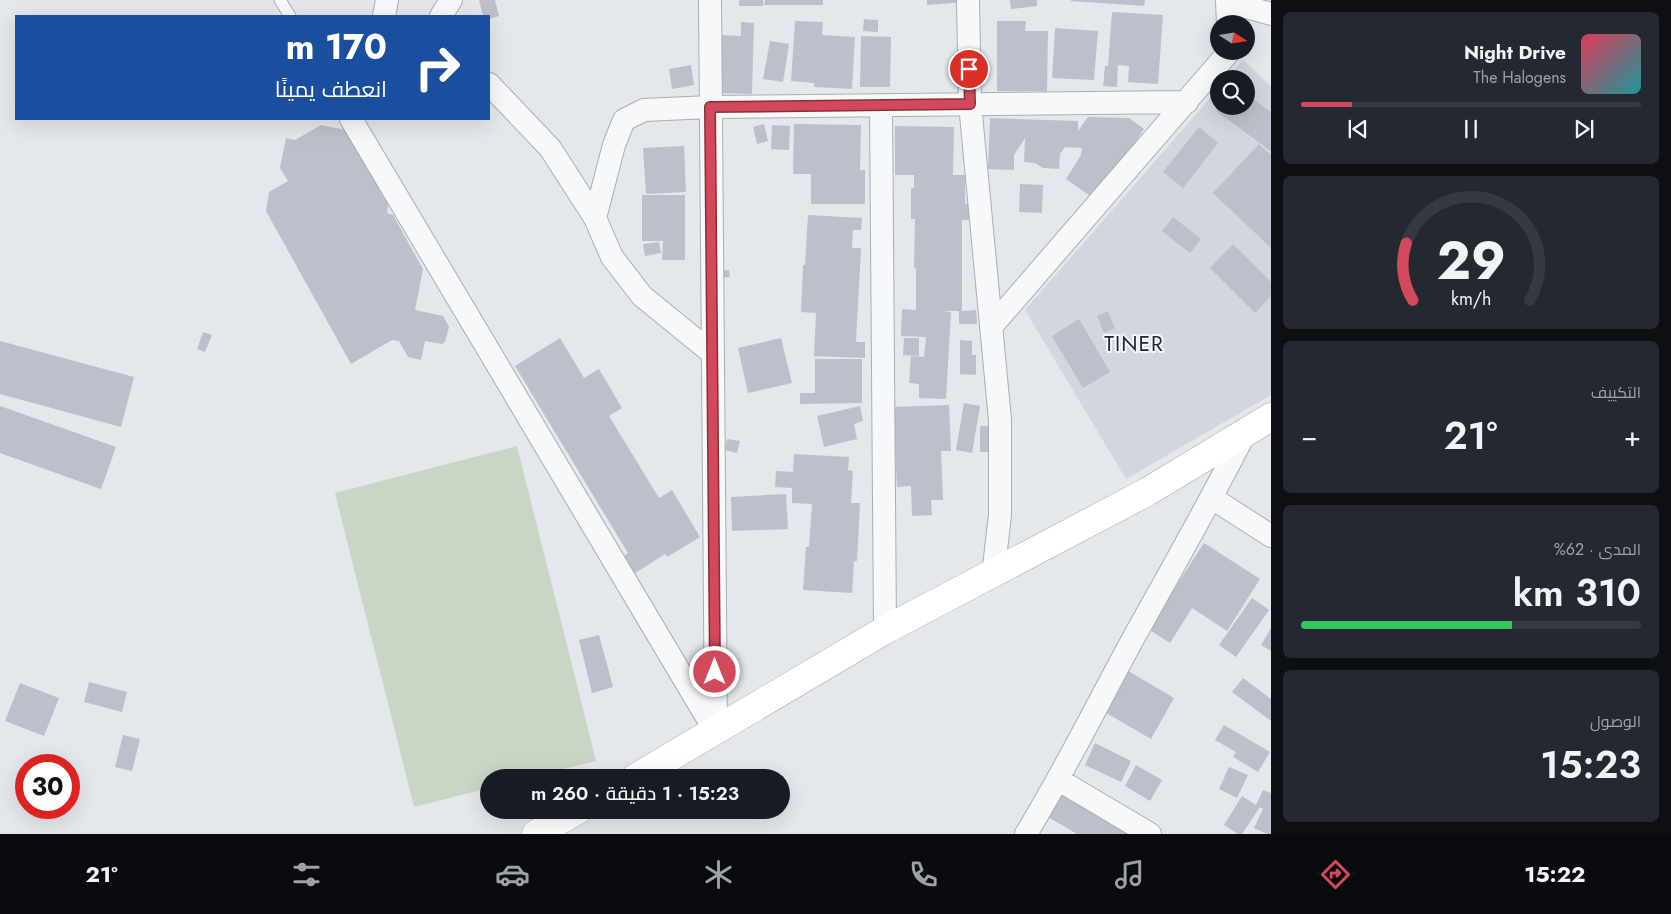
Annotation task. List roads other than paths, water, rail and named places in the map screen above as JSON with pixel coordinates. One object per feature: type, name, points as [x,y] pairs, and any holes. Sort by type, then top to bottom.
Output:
[{"type":"main road","points":[[651,769],[885,630],[993,575],[1147,492],[1271,417]]},
{"type":"main road","points":[[536,834],[562,819]]},
{"type":"street","points":[[384,15],[387,0]]},
{"type":"street","points":[[433,0],[440,15]]},
{"type":"street","points":[[442,15],[451,0]]},
{"type":"street","points":[[710,0],[716,732]]},
{"type":"street","points":[[968,0],[970,104],[1000,420],[1000,515],[993,575]]},
{"type":"street","points":[[1228,9],[1271,14]]},
{"type":"street","points":[[991,326],[1223,60]]},
{"type":"street","points":[[490,85],[550,148],[595,218],[612,257],[642,296],[712,353]]},
{"type":"street","points":[[595,218],[614,145],[624,120],[644,110],[710,107],[1187,102]]},
{"type":"street","points":[[881,106],[885,630]]},
{"type":"street","points":[[352,120],[716,732]]},
{"type":"street","points":[[1026,834],[1058,780],[1133,638],[1212,498],[1245,433]]},
{"type":"street","points":[[1212,498],[1271,536]]},
{"type":"street","points":[[1058,780],[1150,834]]},
{"type":"lane","points":[[280,0],[289,15]]},
{"type":"district","name":"TINER","points":[[1134,344]]}]
